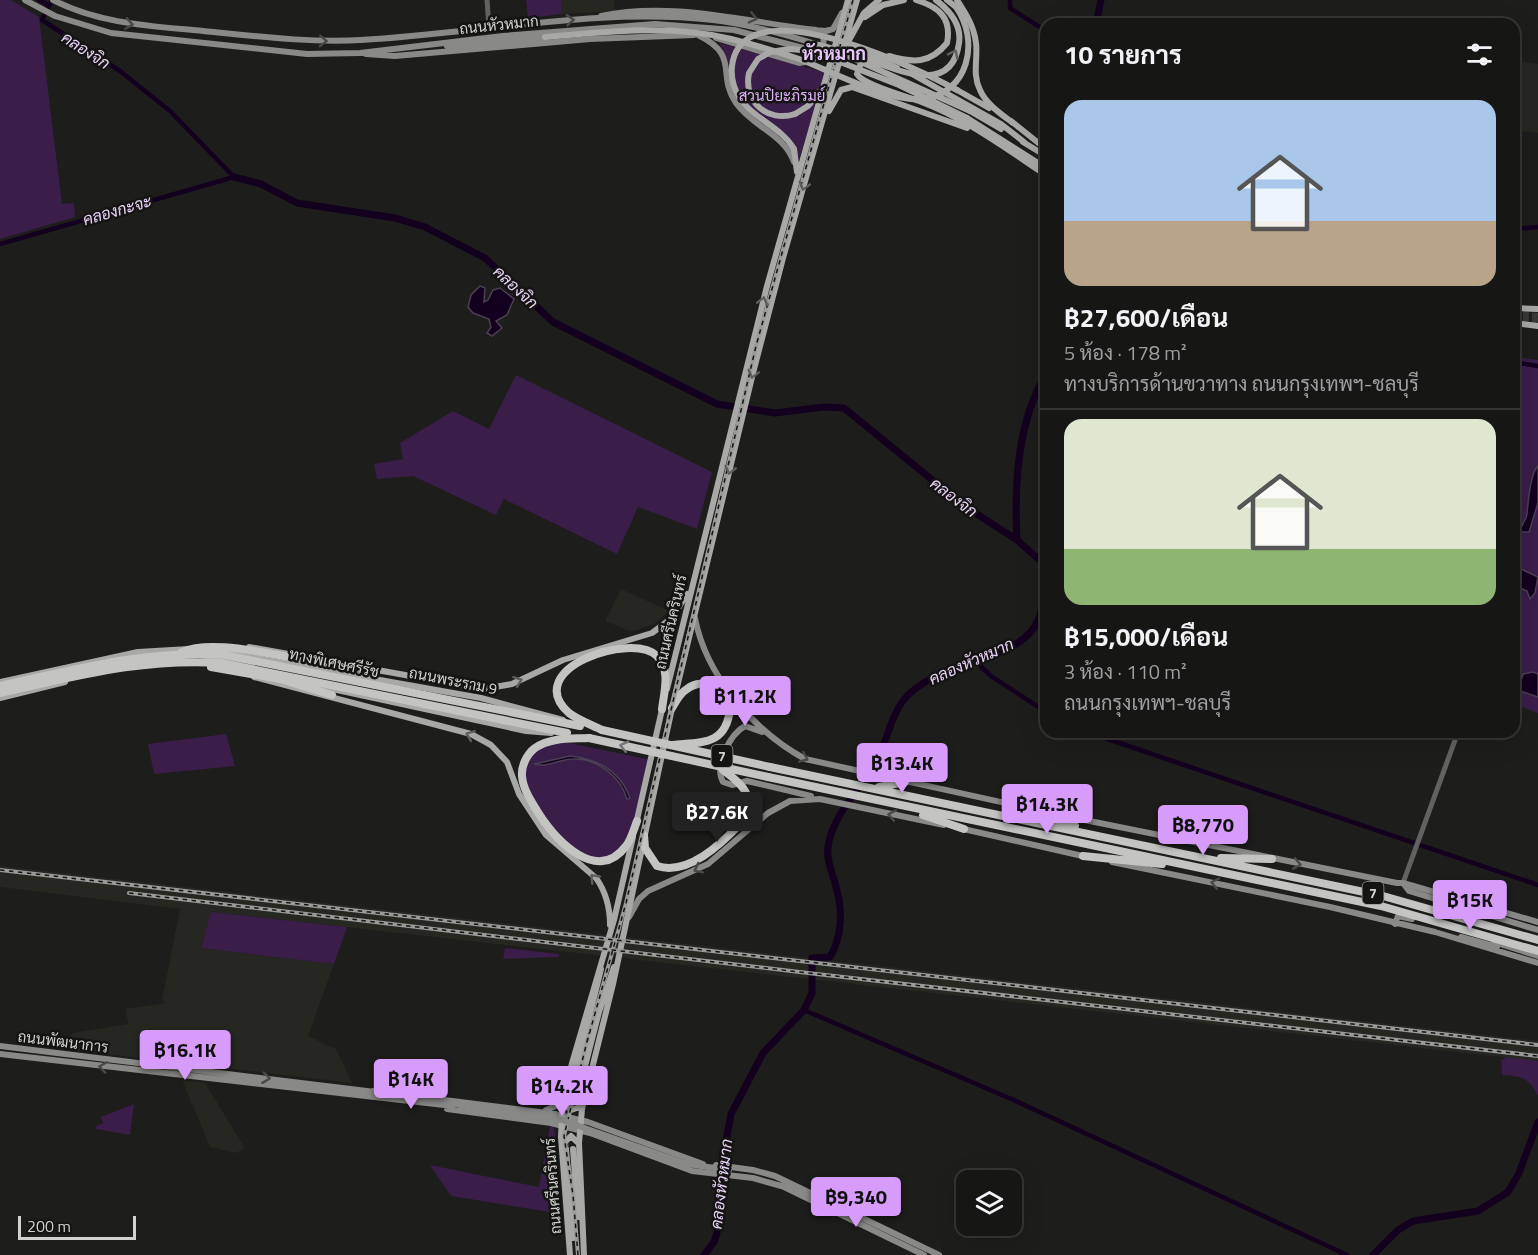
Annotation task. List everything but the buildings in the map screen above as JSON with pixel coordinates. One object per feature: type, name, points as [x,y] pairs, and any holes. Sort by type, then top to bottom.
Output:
[{"type":"highway","points":[[178,653],[194,647],[312,663]]},
{"type":"highway","points":[[602,730],[571,714],[561,704],[558,685],[567,668],[578,661],[631,647],[646,649],[657,656],[663,664],[666,682],[662,709]]},
{"type":"highway","name":"ทางพิเศษศรีรัช","points":[[0,684],[112,661],[178,653],[224,655],[673,745]]},
{"type":"highway","points":[[183,661],[189,666],[234,669],[280,679],[332,695]]},
{"type":"highway","name":"ทางพิเศษศรีรัช","points":[[0,695],[121,667],[183,661],[254,668],[720,767]]},
{"type":"highway","points":[[672,708],[686,689],[700,683],[716,687],[729,703],[728,724],[719,735],[704,742],[673,745]]},
{"type":"highway","points":[[589,738],[555,739],[534,749],[523,766],[522,776],[530,799],[549,829],[581,857],[590,861],[612,858],[628,845],[637,821]]},
{"type":"highway","name":"7","points":[[673,745],[1383,896],[1538,940]]},
{"type":"highway","points":[[645,835],[645,848],[657,866],[676,867],[696,860],[716,846],[741,823],[747,812],[747,793],[737,780],[720,767]]},
{"type":"highway","name":"7","points":[[720,767],[1404,912],[1538,951]]},
{"type":"highway","points":[[874,788],[905,782]]},
{"type":"highway","points":[[893,804],[964,829]]},
{"type":"highway","points":[[1014,806],[1108,837]]},
{"type":"highway","points":[[1083,856],[1202,868]]},
{"type":"highway","points":[[1204,858],[1272,859]]},
{"type":"main road","name":"ถนนหัวหมาก","points":[[25,0],[55,16],[111,33],[307,54],[360,53],[673,21],[734,30],[812,51],[969,115]]},
{"type":"main road","name":"ถนนหัวหมาก","points":[[53,0],[126,24],[342,41],[592,19],[673,21],[756,27],[819,45],[901,78],[969,115]]},
{"type":"main road","name":"ถนนศรีนครินทร์","points":[[572,1255],[572,1146],[579,1130],[672,708],[746,400],[774,289],[857,0]]},
{"type":"main road","points":[[844,49],[864,13],[879,0]]},
{"type":"main road","points":[[855,30],[875,9],[904,0]]},
{"type":"main road","points":[[796,184],[797,168],[794,149],[783,135],[753,113],[739,97],[733,82],[732,66],[740,45],[758,33],[782,29],[830,38],[914,62],[932,58],[947,43],[948,21],[942,12],[916,0]]},
{"type":"main road","points":[[819,45],[856,55],[910,75],[925,76],[940,72],[955,56],[959,42],[958,29],[953,17],[936,0]]},
{"type":"main road","points":[[947,0],[957,4],[969,18],[976,47],[974,65],[980,90],[986,101],[1040,144]]},
{"type":"main road","name":"ถนนศรีนครินทร์","points":[[572,1146],[561,1137],[561,1115],[568,1098],[609,932],[614,920],[662,709],[738,398],[848,1]]},
{"type":"main road","points":[[592,19],[636,9],[679,8],[744,16],[816,30],[833,29],[848,1]]},
{"type":"main road","points":[[407,47],[438,47],[646,30],[711,34],[799,59],[892,95],[925,99],[950,87],[966,67],[970,41],[957,4]]},
{"type":"main road","points":[[360,53],[395,56],[614,37],[698,35],[799,63],[810,62],[824,46],[823,35],[816,30]]},
{"type":"main road","points":[[197,43],[205,39],[202,31]]},
{"type":"main road","points":[[220,46],[217,40],[221,33]]},
{"type":"main road","points":[[698,35],[715,44],[723,53],[730,89],[738,106],[749,118],[786,146],[797,168]]},
{"type":"main road","points":[[812,51],[790,49],[770,52],[758,59],[748,75],[749,95],[761,110],[777,116],[795,114],[807,105],[823,87]]},
{"type":"main road","points":[[874,51],[957,90],[1013,123]]},
{"type":"main road","points":[[1040,152],[1000,124],[930,83],[871,56],[862,57],[857,67],[858,77],[941,111],[1040,171]]},
{"type":"main road","points":[[820,129],[837,95],[846,88],[852,87],[928,113],[994,142]]},
{"type":"main road","points":[[969,115],[1024,142]]},
{"type":"main road","points":[[969,115],[1040,164]]},
{"type":"main road","points":[[1520,308],[1538,309]]},
{"type":"main road","points":[[1520,324],[1538,326]]},
{"type":"main road","points":[[192,649],[224,646],[264,648],[371,670],[483,689],[512,684],[563,660],[652,633],[678,611],[695,572]]},
{"type":"main road","points":[[695,618],[699,637],[710,663],[766,734]]},
{"type":"main road","name":"ถนนพระราม 9","points":[[0,684],[138,652],[192,649],[225,651],[312,663],[481,698],[529,709],[580,726]]},
{"type":"main road","points":[[309,684],[315,681],[317,676],[312,663],[371,670]]},
{"type":"main road","points":[[0,695],[141,667],[164,664],[217,666],[254,671],[435,713],[526,731],[567,733]]},
{"type":"main road","points":[[217,666],[274,684],[471,734],[491,745],[507,762],[519,794],[546,835],[596,878],[602,887],[609,910],[609,932]]},
{"type":"main road","points":[[1538,928],[1403,883],[1272,859],[1014,806],[805,759],[753,726],[745,726],[732,736],[720,773],[723,782],[732,785],[747,781],[837,803],[1330,907],[1538,960]]},
{"type":"main road","points":[[623,934],[631,911],[648,891],[708,864],[778,806],[800,799],[820,799]]},
{"type":"main road","points":[[1403,883],[1405,888],[1413,892],[1463,900],[1538,922]]},
{"type":"main road","points":[[1411,885],[1413,892]]},
{"type":"main road","points":[[1463,900],[1538,928]]},
{"type":"main road","points":[[1395,924],[1396,918],[1404,916],[1538,960]]},
{"type":"main road","points":[[584,1100],[580,1107],[571,1110],[566,1108],[614,920]]},
{"type":"main road","points":[[1435,932],[1538,960]]},
{"type":"main road","points":[[539,1111],[553,1108],[568,1098],[605,989],[618,959]]},
{"type":"main road","name":"ถนนพัฒนาการ","points":[[0,1046],[453,1105],[568,1124],[693,1168],[758,1176],[784,1184],[939,1255]]},
{"type":"main road","name":"ถนนพัฒนาการ","points":[[0,1054],[539,1111],[580,1120],[679,1157],[714,1165],[728,1171]]},
{"type":"main road","name":"ถนนพัฒนาการ","points":[[371,1094],[551,1123],[590,1133],[683,1168],[714,1175],[728,1171]]},
{"type":"main road","points":[[514,1108],[517,1111],[514,1118]]},
{"type":"main road","points":[[551,1123],[561,1137]]},
{"type":"main road","points":[[612,1142],[609,1135],[614,1132]]},
{"type":"main road","points":[[583,1255],[572,1146],[584,1135],[590,1133]]},
{"type":"main road","name":"ถนนพัฒนาการ","points":[[784,1184],[924,1255]]},
{"type":"street","points":[[487,0],[489,27]]},
{"type":"street","points":[[1403,883],[1456,738]]},
{"type":"shaded area","points":[[561,0],[614,0],[615,11],[562,14]]},
{"type":"shaded area","points":[[1520,61],[1538,64],[1538,133],[1520,131]]},
{"type":"shaded area","points":[[480,286],[485,288],[484,302],[488,300],[493,290],[500,288],[514,299],[507,315],[496,321],[502,328],[492,336],[487,333],[491,327],[489,319],[473,313],[468,307],[471,295]]},
{"type":"shaded area","points":[[1538,466],[1538,503],[1529,532],[1521,532],[1527,514],[1531,481]]},
{"type":"shaded area","points":[[1520,570],[1538,577],[1535,593],[1530,599],[1527,591],[1520,588]]},
{"type":"shaded area","points":[[621,589],[669,611],[654,624],[632,632],[605,621]]},
{"type":"shaded area","points":[[1533,672],[1538,674],[1538,697],[1520,691],[1523,674]]},
{"type":"shaded area","points":[[570,756],[590,760],[607,768],[620,780],[630,798],[627,799],[614,776],[591,762],[573,759],[544,765],[535,764]]},
{"type":"shaded area","points":[[0,866],[1538,1041],[1538,1061],[211,912],[201,948],[334,964],[308,1036],[336,1049],[352,1083],[64,1049],[65,1040],[73,1033],[128,1024],[126,1009],[165,1003],[162,1000],[180,909],[0,887]]},
{"type":"shaded area","points":[[182,1080],[205,1083],[245,1148],[236,1153],[210,1147]]},
{"type":"green space","points":[[0,0],[11,0],[39,17],[62,204],[74,203],[75,217],[0,239]]},
{"type":"green space","points":[[526,0],[561,0],[562,14],[528,18]]},
{"type":"green space","name":"สวนปิยะภิรมย์","points":[[719,43],[826,73],[799,159],[795,160],[787,145],[753,118],[741,104],[727,59]]},
{"type":"green space","points":[[1520,358],[1538,360],[1538,713],[1520,706]]},
{"type":"green space","points":[[516,375],[712,472],[697,529],[638,507],[617,554],[504,499],[496,515],[413,476],[377,479],[374,464],[403,459],[400,443],[453,411],[489,429]]},
{"type":"green space","points":[[226,734],[235,766],[154,774],[148,744]]},
{"type":"green space","points":[[554,740],[652,760],[628,845],[602,861],[572,851],[530,799],[523,766],[534,749]]},
{"type":"green space","points":[[727,804],[738,813],[726,828],[715,819]]},
{"type":"green space","points":[[211,912],[347,927],[334,964],[201,948]]},
{"type":"green space","points":[[505,948],[559,954],[559,957],[503,959]]},
{"type":"green space","points":[[1507,1057],[1538,1061],[1538,1096],[1524,1079],[1502,1075],[1501,1060]]},
{"type":"green space","points":[[134,1104],[130,1135],[96,1129],[96,1126],[103,1123],[101,1117]]},
{"type":"green space","points":[[550,1126],[553,1126],[555,1136],[555,1177],[562,1214],[451,1196],[430,1165],[539,1187]]},
{"type":"waterway","points":[[39,0],[49,5]]},
{"type":"waterway","name":"คลองจิก","points":[[0,244],[234,177],[170,111],[120,71],[42,20],[52,0]]},
{"type":"waterway","points":[[1010,0],[1010,8],[1040,27]]},
{"type":"waterway","name":"คลองหัวหมาก","points":[[1097,18],[1101,0]]},
{"type":"waterway","name":"คลองจิก","points":[[234,177],[261,184],[297,203],[395,218],[425,227],[485,258],[553,322],[717,404],[775,413],[824,407],[844,408],[963,505],[1017,540],[1040,560]]},
{"type":"waterway","points":[[1520,228],[1538,227]]},
{"type":"waterway","points":[[1520,363],[1538,366]]},
{"type":"waterway","name":"คลองหัวหมาก","points":[[1017,540],[1017,476],[1023,433],[1040,385]]},
{"type":"waterway","name":"คลองจิก","points":[[704,1255],[714,1242],[717,1233],[721,1168],[731,1114],[763,1053],[804,1010],[812,993],[812,958],[830,957],[837,941],[840,905],[829,862],[828,847],[841,812],[871,771],[902,702],[916,688],[955,668],[1015,644],[1030,633],[1040,614]]},
{"type":"waterway","points":[[974,660],[991,676],[1040,708]]},
{"type":"waterway","points":[[1105,738],[1538,885]]},
{"type":"waterway","points":[[804,1010],[1016,1101],[1347,1255]]},
{"type":"waterway","points":[[1373,1255],[1398,1230],[1413,1221],[1478,1211],[1508,1192],[1519,1173],[1538,1122]]},
{"type":"tunnel","points":[[1520,314],[1538,316]]},
{"type":"tunnel","points":[[1520,319],[1538,321]]},
{"type":"tunnel","points":[[566,1149],[568,1105]]},
{"type":"railway","points":[[587,1042],[626,903],[756,346],[853,0]]},
{"type":"railway","points":[[0,870],[1538,1045]]},
{"type":"railway","points":[[129,893],[1538,1056]]},
{"type":"railway","points":[[578,1255],[573,1195],[564,1136],[589,1033]]},
{"type":"district","name":"หัวหมาก","points":[[834,54]]},
{"type":"water label","name":"คลองกะจะ","points":[[117,210]]}]
